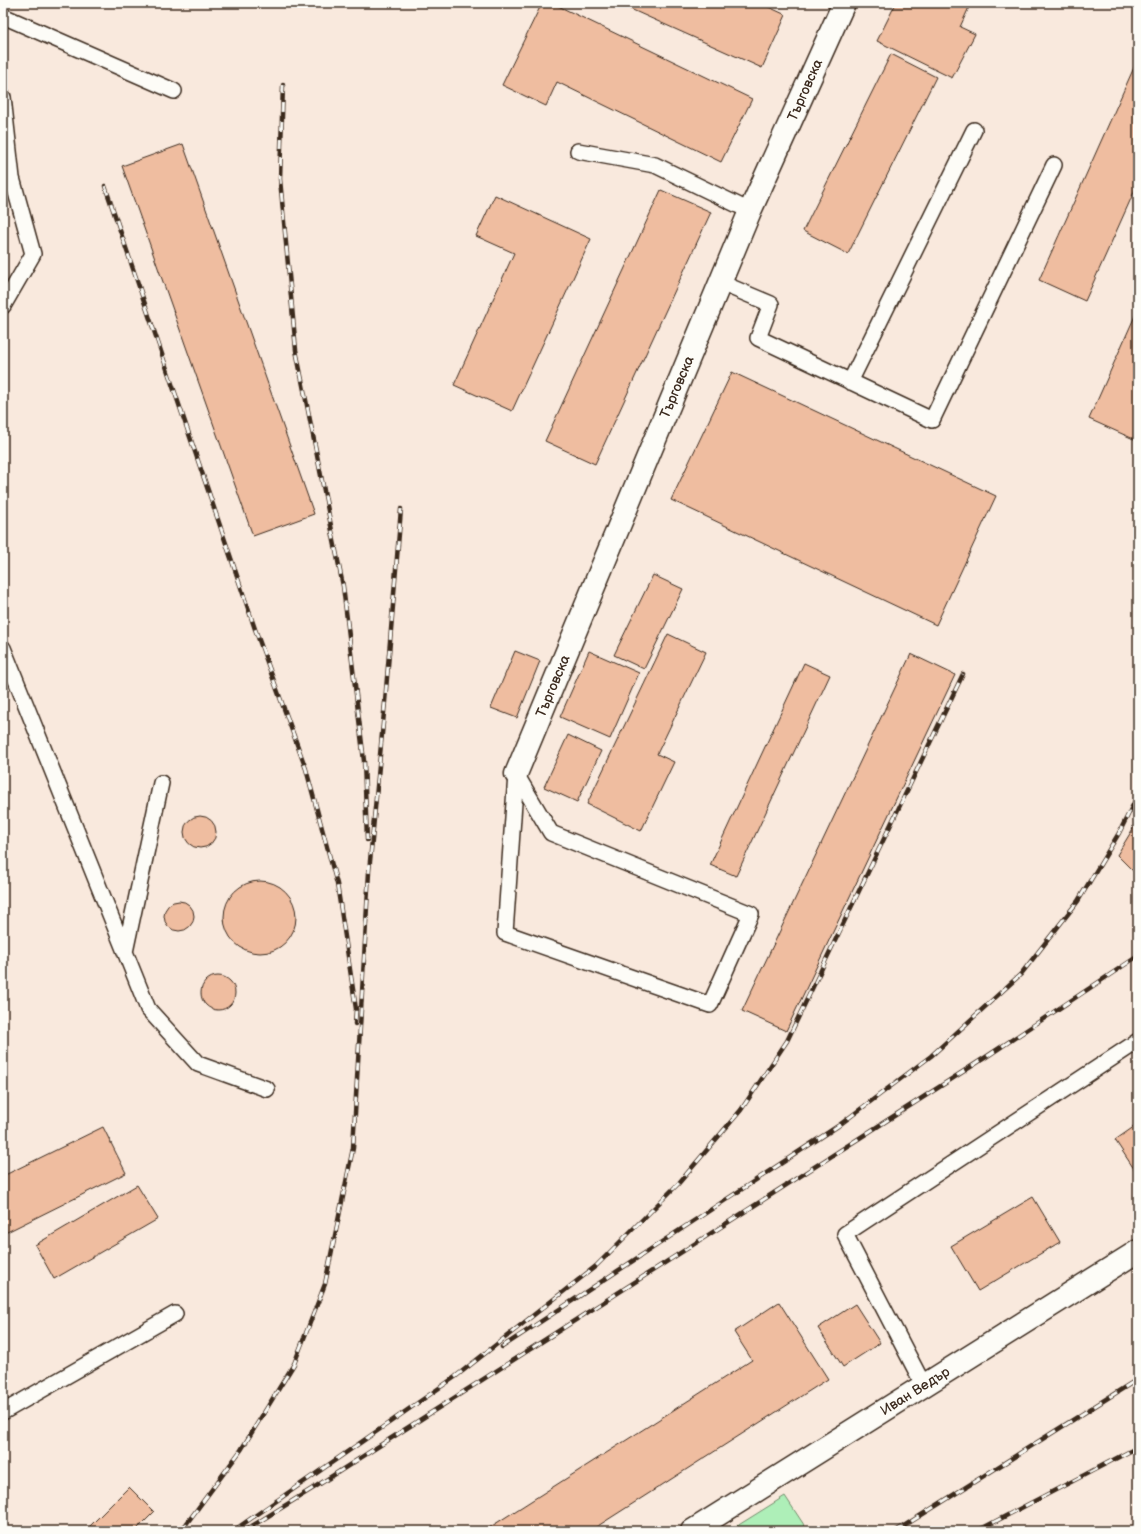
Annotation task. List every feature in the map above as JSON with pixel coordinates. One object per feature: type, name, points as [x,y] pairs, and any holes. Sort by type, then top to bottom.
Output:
[{"type":"street","name":"Търговска","points":[[516,774],[721,284],[750,211],[844,3]]},
{"type":"street","name":"Иван Ведър","points":[[692,1531],[1138,1251]]},
{"type":"lane","points":[[3,16],[174,91]]},
{"type":"lane","points":[[3,97],[12,178],[33,254],[3,306]]},
{"type":"lane","points":[[850,382],[974,130]]},
{"type":"lane","points":[[578,151],[655,166],[750,211]]},
{"type":"lane","points":[[721,284],[771,304],[758,338],[932,420],[1054,165]]},
{"type":"lane","points":[[3,648],[148,1010],[198,1064],[267,1090]]},
{"type":"lane","points":[[516,774],[551,833],[750,914],[710,1005],[505,933],[516,774]]},
{"type":"lane","points":[[125,952],[161,783]]},
{"type":"lane","points":[[924,1386],[845,1234],[1138,1041]]},
{"type":"lane","points":[[3,1412],[175,1314]]},
{"type":"shaded area","points":[[3,3],[1138,3],[1138,1531],[3,1531]]},
{"type":"green space","points":[[785,1496],[808,1531],[729,1531]]},
{"type":"building","points":[[542,3],[552,3],[752,99],[721,162],[557,82],[546,106],[502,85]]},
{"type":"building","points":[[617,3],[760,3],[786,15],[762,68]]},
{"type":"building","points":[[896,3],[971,3],[960,27],[975,34],[952,78],[877,41]]},
{"type":"building","points":[[891,54],[936,77],[848,254],[803,231]]},
{"type":"building","points":[[1136,63],[1138,64],[1138,183],[1085,301],[1039,280]]},
{"type":"building","points":[[183,144],[314,514],[253,536],[122,166]]},
{"type":"building","points":[[661,190],[711,212],[595,464],[545,441]]},
{"type":"building","points":[[495,195],[591,239],[512,411],[454,385],[514,253],[476,236]]},
{"type":"building","points":[[1138,309],[1138,441],[1089,419]]},
{"type":"building","points":[[732,372],[996,496],[936,625],[671,500]]},
{"type":"building","points":[[653,575],[683,589],[644,669],[614,655]]},
{"type":"building","points":[[668,634],[706,652],[657,754],[674,762],[641,831],[587,804]]},
{"type":"building","points":[[515,651],[540,661],[517,718],[491,708]]},
{"type":"building","points":[[589,651],[639,673],[610,739],[560,717]]},
{"type":"building","points":[[911,654],[955,675],[786,1031],[742,1011]]},
{"type":"building","points":[[804,663],[830,675],[736,876],[710,865]]},
{"type":"building","points":[[568,735],[601,751],[577,802],[544,787]]},
{"type":"building","points":[[197,816],[203,816],[213,823],[216,832],[215,838],[209,845],[203,848],[197,848],[187,841],[184,835],[184,829],[191,819]]},
{"type":"building","points":[[1137,822],[1138,823],[1138,876],[1117,855]]},
{"type":"building","points":[[260,881],[280,887],[290,897],[296,917],[290,937],[280,947],[260,953],[240,947],[230,937],[224,917],[230,897],[240,887]]},
{"type":"building","points":[[179,901],[190,905],[194,916],[190,927],[179,931],[168,927],[164,916],[168,905]]},
{"type":"building","points":[[221,976],[228,978],[233,983],[235,993],[233,1003],[228,1008],[215,1010],[208,1008],[203,1003],[201,990],[203,983],[208,978]]},
{"type":"building","points":[[1138,1124],[1138,1175],[1115,1140]]},
{"type":"building","points":[[103,1127],[126,1173],[3,1234],[3,1176]]},
{"type":"building","points":[[137,1185],[158,1219],[54,1279],[35,1245]]},
{"type":"building","points":[[1033,1197],[1060,1242],[978,1291],[951,1246]]},
{"type":"building","points":[[779,1302],[828,1379],[590,1531],[484,1531],[752,1360],[734,1332]]},
{"type":"building","points":[[855,1304],[880,1343],[843,1367],[818,1328]]},
{"type":"building","points":[[129,1487],[154,1512],[135,1531],[85,1531]]},
{"type":"railway","points":[[283,85],[280,179],[296,350],[343,586],[364,761],[367,840]]},
{"type":"railway","points":[[105,186],[255,629],[306,769],[337,884],[356,1009],[355,1024]]},
{"type":"railway","points":[[181,1531],[241,1450],[294,1364],[325,1284],[353,1148],[369,872],[401,509]]},
{"type":"railway","points":[[233,1531],[455,1377],[596,1266],[678,1184],[741,1110],[787,1041],[963,674]]},
{"type":"railway","points":[[502,1347],[838,1126],[931,1056],[1021,974],[1078,901],[1119,833],[1138,795]]},
{"type":"railway","points":[[244,1531],[986,1057],[1138,956]]},
{"type":"railway","points":[[896,1531],[1138,1379]]},
{"type":"railway","points":[[977,1531],[1138,1447]]}]
